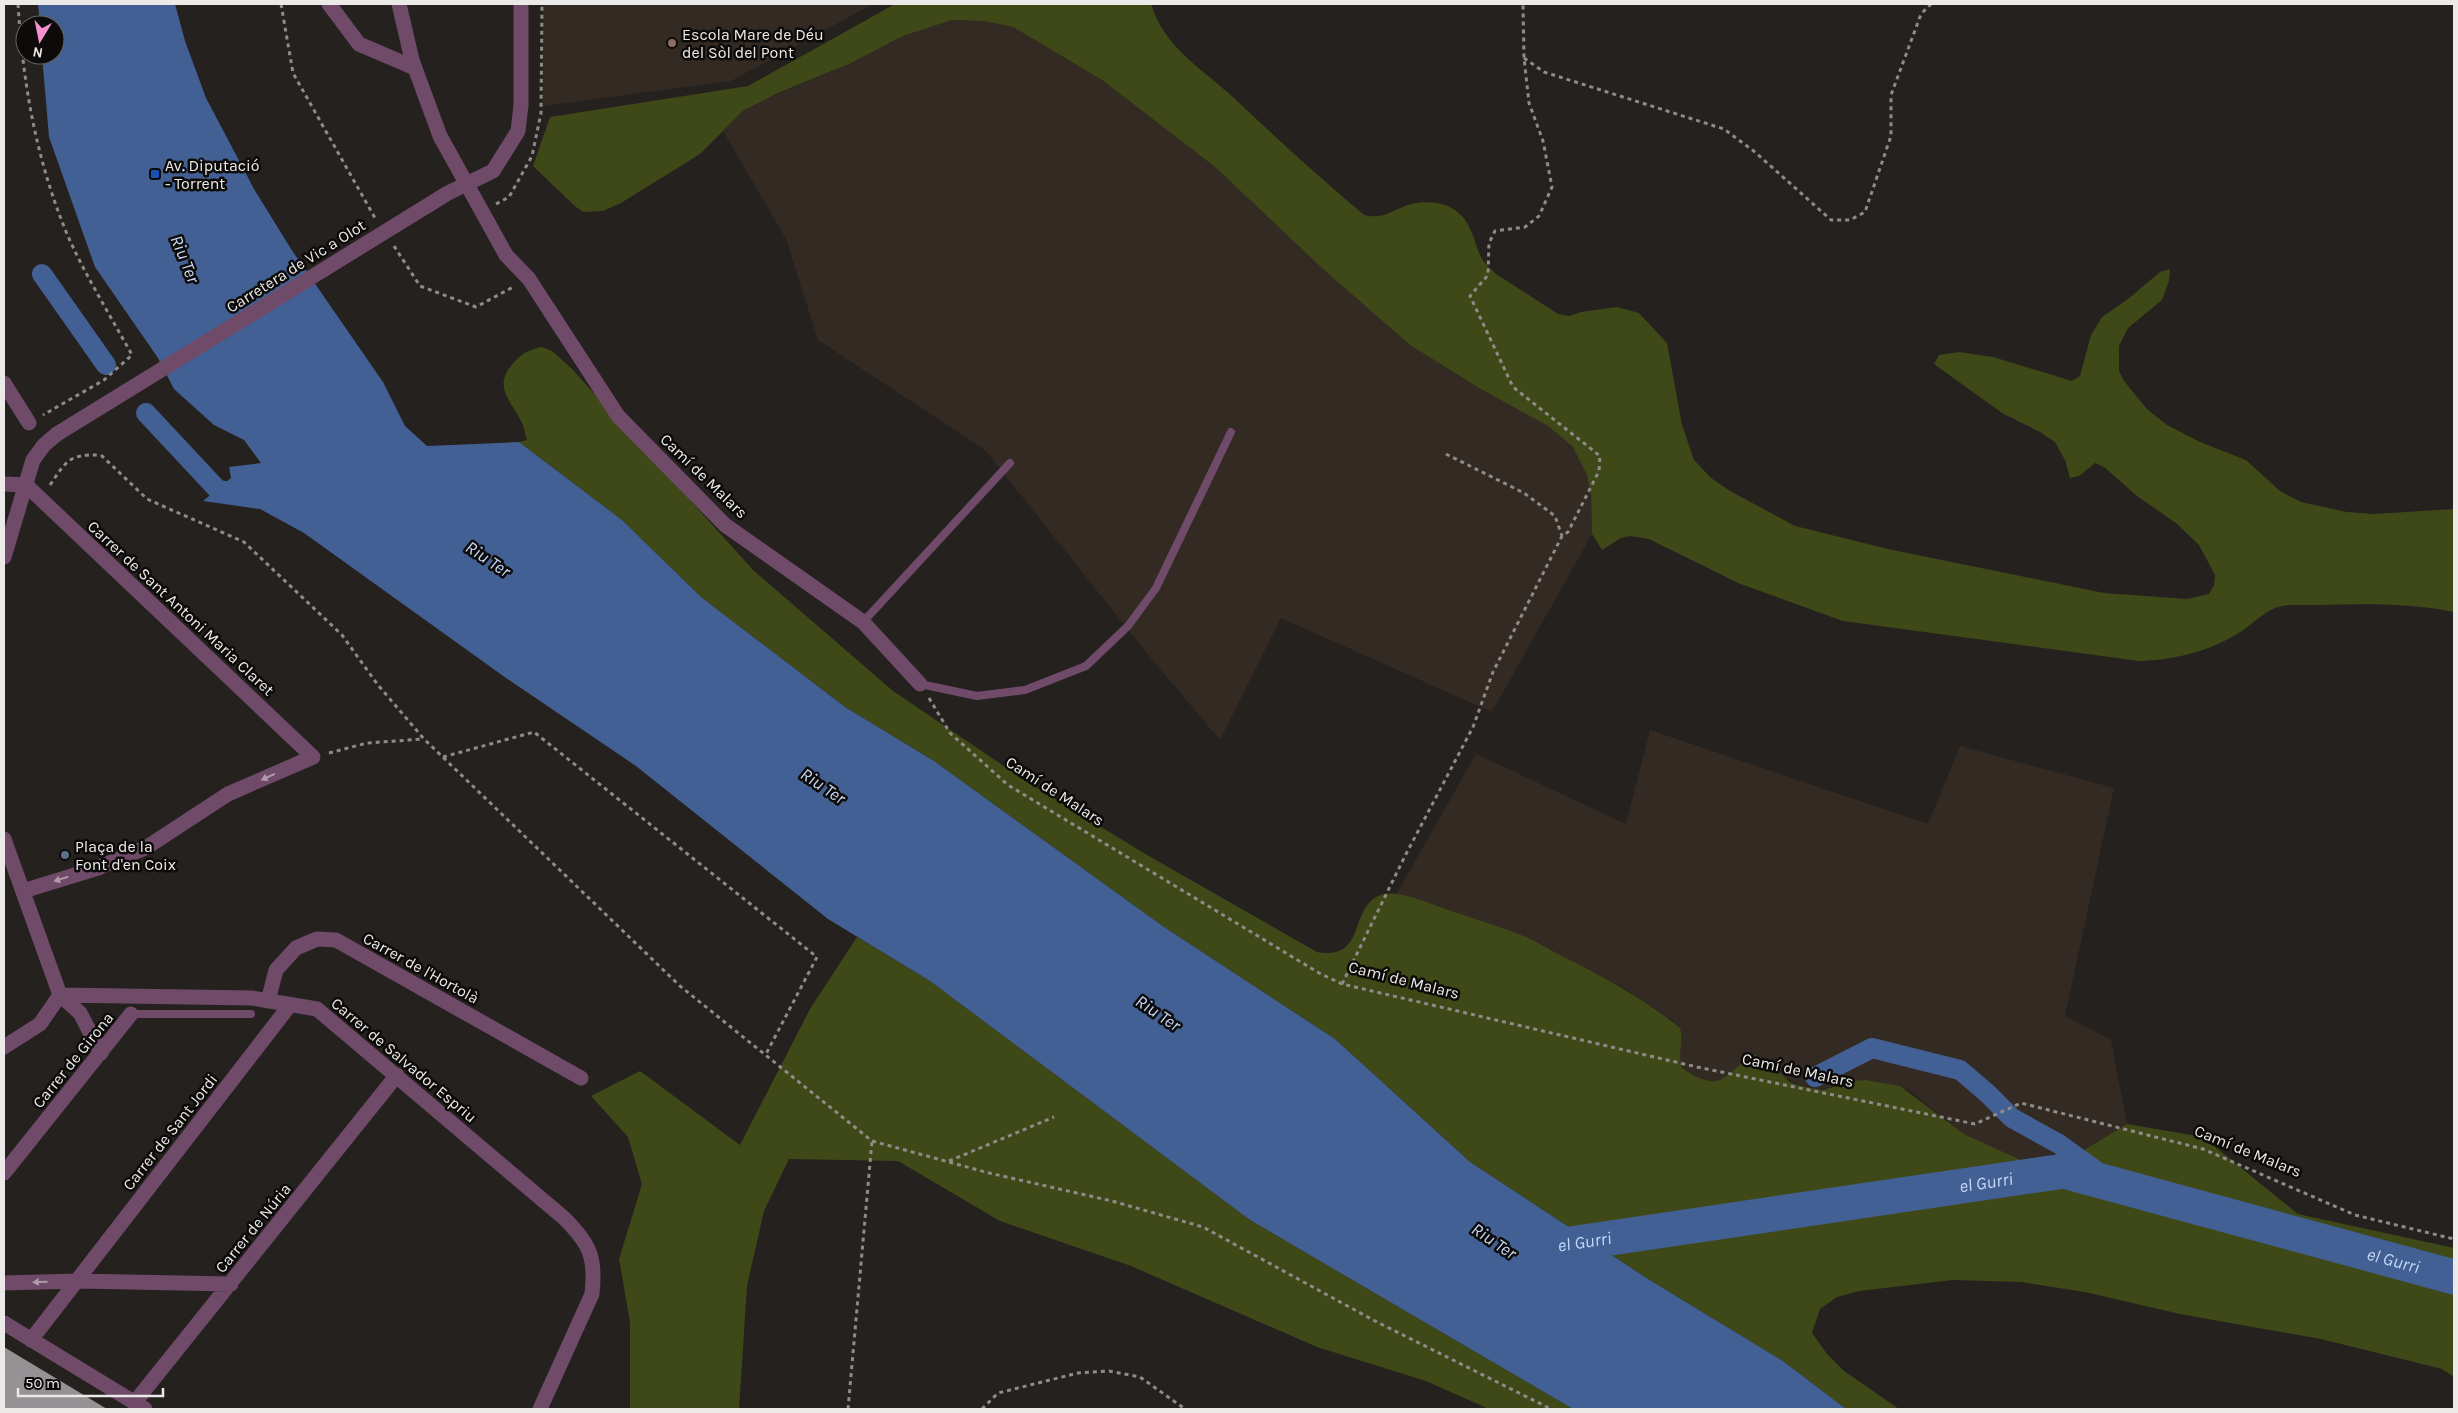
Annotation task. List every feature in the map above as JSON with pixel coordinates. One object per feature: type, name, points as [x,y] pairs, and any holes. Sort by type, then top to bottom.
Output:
[{"type":"street","points":[[329,4],[359,44],[415,68]]},
{"type":"street","name":"Camí de Malars","points":[[399,4],[415,68],[440,136],[506,255],[528,279],[618,416],[724,525],[863,622],[920,684]]},
{"type":"street","name":"Carretera de Vic a Olot","points":[[4,557],[33,460],[44,445],[57,434],[448,193],[493,171],[518,130],[521,105],[521,4]]},
{"type":"street","points":[[4,382],[29,424]]},
{"type":"street","points":[[4,484],[26,485]]},
{"type":"street","name":"Carrer de Sant Antoni Maria Claret","points":[[26,485],[313,757]]},
{"type":"street","points":[[23,891],[98,868],[147,847],[228,794],[313,757]]},
{"type":"street","points":[[4,839],[60,994],[80,1013],[101,1053]]},
{"type":"street","name":"Carrer de l'Hortolà","points":[[268,1002],[276,970],[296,948],[317,939],[336,940],[581,1078]]},
{"type":"street","points":[[4,1047],[40,1024],[60,994]]},
{"type":"street","name":"Carrer de Salvador Espriu","points":[[60,994],[252,998],[317,1009],[564,1218],[584,1238],[591,1256],[594,1277],[592,1294],[540,1409]]},
{"type":"street","name":"Carrer de Sant Jordi","points":[[30,1340],[290,1005]]},
{"type":"street","name":"Carrer de Girona","points":[[4,1173],[131,1014]]},
{"type":"street","name":"Carrer de Núria","points":[[140,1406],[231,1284],[397,1076]]},
{"type":"street","points":[[4,1283],[77,1281],[231,1284]]},
{"type":"street","points":[[4,1323],[140,1406]]},
{"type":"lane","points":[[920,684],[977,696],[1025,690],[1086,666],[1128,626],[1156,588],[1231,432]]},
{"type":"lane","points":[[863,622],[1010,463]]},
{"type":"lane","name":"Carrer de Girona","points":[[131,1014],[251,1014]]},
{"type":"path","points":[[18,4],[33,130],[48,182],[68,235],[132,355],[104,380],[29,424]]},
{"type":"path","points":[[281,4],[292,72],[364,203],[380,225]]},
{"type":"path","points":[[1342,984],[1405,856],[1474,727],[1493,672],[1562,536],[1568,532],[1584,504],[1599,471],[1600,456],[1514,387],[1470,296],[1488,275],[1489,243],[1495,231],[1526,227],[1539,216],[1552,187],[1543,141],[1529,103],[1524,58],[1523,4]]},
{"type":"path","points":[[1524,58],[1544,72],[1724,130],[1755,152],[1832,220],[1850,220],[1866,212],[1891,136],[1891,95],[1921,14],[1931,4]]},
{"type":"path","points":[[509,196],[532,156]]},
{"type":"path","points":[[390,240],[420,286],[476,308],[528,279]]},
{"type":"path","points":[[40,498],[67,462],[78,454],[101,455],[147,499],[244,542],[342,635],[378,685],[424,739],[680,986],[872,1141],[948,1162],[1112,1201],[1202,1227],[1375,1321],[1551,1409]]},
{"type":"path","points":[[1446,454],[1524,493],[1555,516],[1562,536]]},
{"type":"path","name":"Camí de Malars","points":[[920,684],[950,734],[1008,785],[1319,973],[1342,984],[1698,1067],[1975,1124],[2021,1103],[2203,1149],[2355,1216],[2454,1239]]},
{"type":"path","points":[[444,757],[534,732],[817,957],[766,1054]]},
{"type":"path","points":[[313,757],[367,743],[424,739]]},
{"type":"path","points":[[948,1162],[1054,1118]]},
{"type":"path","points":[[848,1409],[872,1141]]},
{"type":"path","points":[[982,1409],[998,1393],[1078,1373],[1109,1371],[1140,1377],[1185,1409]]},
{"type":"shaded area","name":"Escola Mare de Déu del Sòl del Pont","points":[[543,4],[873,4],[731,81],[543,106]]},
{"type":"shaded area","points":[[952,20],[984,21],[1013,27],[1102,80],[1215,167],[1324,270],[1410,345],[1479,388],[1548,426],[1573,447],[1579,456],[1590,483],[1592,534],[1492,712],[1281,618],[1220,740],[1149,656],[985,450],[818,340],[786,239],[723,131],[744,110],[760,101],[838,69],[903,36]]},
{"type":"shaded area","points":[[1650,730],[1928,824],[1960,746],[2114,788],[2065,1016],[2111,1040],[2127,1124],[2084,1150],[2034,1166],[1964,1134],[1909,1090],[1877,1082],[1854,1081],[1823,1090],[1800,1086],[1781,1075],[1765,1059],[1739,1067],[1723,1080],[1712,1082],[1702,1080],[1682,1068],[1678,1058],[1680,1048],[1673,1021],[1627,990],[1527,938],[1408,896],[1396,895],[1476,754],[1626,824]]},
{"type":"green space","points":[[895,4],[1151,4],[1165,33],[1185,56],[1364,215],[1383,215],[1418,203],[1431,202],[1451,207],[1465,220],[1471,230],[1481,257],[1496,274],[1558,314],[1569,316],[1581,312],[1617,307],[1639,313],[1667,343],[1682,425],[1694,460],[1711,478],[1730,491],[1795,526],[1888,549],[2104,593],[2187,599],[2209,594],[2214,585],[2215,575],[2199,545],[2176,523],[2137,496],[2104,467],[2095,463],[2079,476],[2070,478],[2065,460],[2055,442],[2040,432],[2002,413],[1934,364],[1939,355],[1959,352],[1993,357],[2072,381],[2080,376],[2091,335],[2102,317],[2128,299],[2160,272],[2170,269],[2169,281],[2162,300],[2128,328],[2119,346],[2119,371],[2124,381],[2147,409],[2167,425],[2200,442],[2246,460],[2280,491],[2301,502],[2347,512],[2374,514],[2454,509],[2454,612],[2386,605],[2285,606],[2275,608],[2242,631],[2214,646],[2177,657],[2139,661],[1843,621],[1738,583],[1649,539],[1630,536],[1621,538],[1602,550],[1592,534],[1591,495],[1587,475],[1573,447],[1548,426],[1479,388],[1410,345],[1324,270],[1215,167],[1102,80],[1013,27],[984,21],[952,20],[903,36],[849,64],[778,93],[744,110],[700,154],[621,203],[603,211],[584,212],[576,207],[533,166],[550,117],[748,86]]},
{"type":"green space","points":[[542,347],[552,351],[572,369],[753,570],[893,691],[1029,783],[1147,855],[1317,952],[1333,953],[1344,948],[1351,941],[1364,910],[1371,901],[1381,895],[1404,895],[1526,937],[1627,991],[1654,1008],[1680,1028],[1682,1068],[1707,1081],[1722,1079],[1755,1055],[1765,1059],[1790,1082],[1800,1086],[1823,1090],[1854,1081],[1865,1080],[1900,1086],[1964,1134],[2034,1166],[2084,1150],[2127,1124],[2203,1137],[2298,1214],[2454,1248],[2454,1377],[2442,1369],[2321,1339],[2180,1314],[2085,1292],[2021,1282],[1953,1280],[1859,1291],[1837,1297],[1820,1309],[1812,1333],[1827,1354],[1844,1371],[1899,1409],[1846,1409],[1783,1361],[1648,1279],[1470,1162],[1335,1039],[1164,927],[934,761],[845,707],[701,597],[622,520],[519,442],[527,440],[522,423],[505,392],[505,378],[515,361],[530,350]]},
{"type":"green space","points":[[857,937],[930,981],[1250,1220],[1573,1409],[1489,1409],[1426,1381],[1317,1347],[1131,1266],[1000,1221],[898,1161],[789,1159],[764,1211],[747,1286],[739,1409],[630,1409],[630,1322],[619,1259],[642,1184],[628,1137],[591,1096],[640,1071],[740,1145],[810,1009]]},
{"type":"water","name":"Riu Ter","points":[[38,4],[175,4],[185,41],[206,98],[254,189],[291,249],[383,382],[405,426],[427,446],[519,442],[622,520],[701,597],[845,707],[934,761],[1164,927],[1335,1039],[1470,1162],[1648,1279],[1783,1361],[1846,1409],[1573,1409],[1250,1220],[930,981],[828,919],[636,766],[506,678],[304,533],[260,509],[203,501],[231,478],[229,467],[261,463],[244,440],[214,425],[174,389],[158,358],[95,267],[49,137],[43,65],[65,65],[65,15],[39,15]]},
{"type":"building","points":[[4,1347],[107,1409],[4,1409]]},
{"type":"waterway","points":[[42,274],[106,365]]},
{"type":"waterway","points":[[146,413],[218,490],[244,494]]},
{"type":"waterway","points":[[1815,1077],[1872,1048],[1960,1070],[2012,1118],[2059,1144],[2116,1185]]},
{"type":"waterway","name":"el Gurri","points":[[1543,1248],[2064,1171],[2454,1277]]},
{"type":"place","name":"Escola Mare de Déu del Sòl del Pont","points":[[672,43]]},
{"type":"place","name":"Av. Diputació - Torrent","points":[[155,174]]},
{"type":"place","name":"Plaça de la Font d'en Coix","points":[[65,855]]}]
